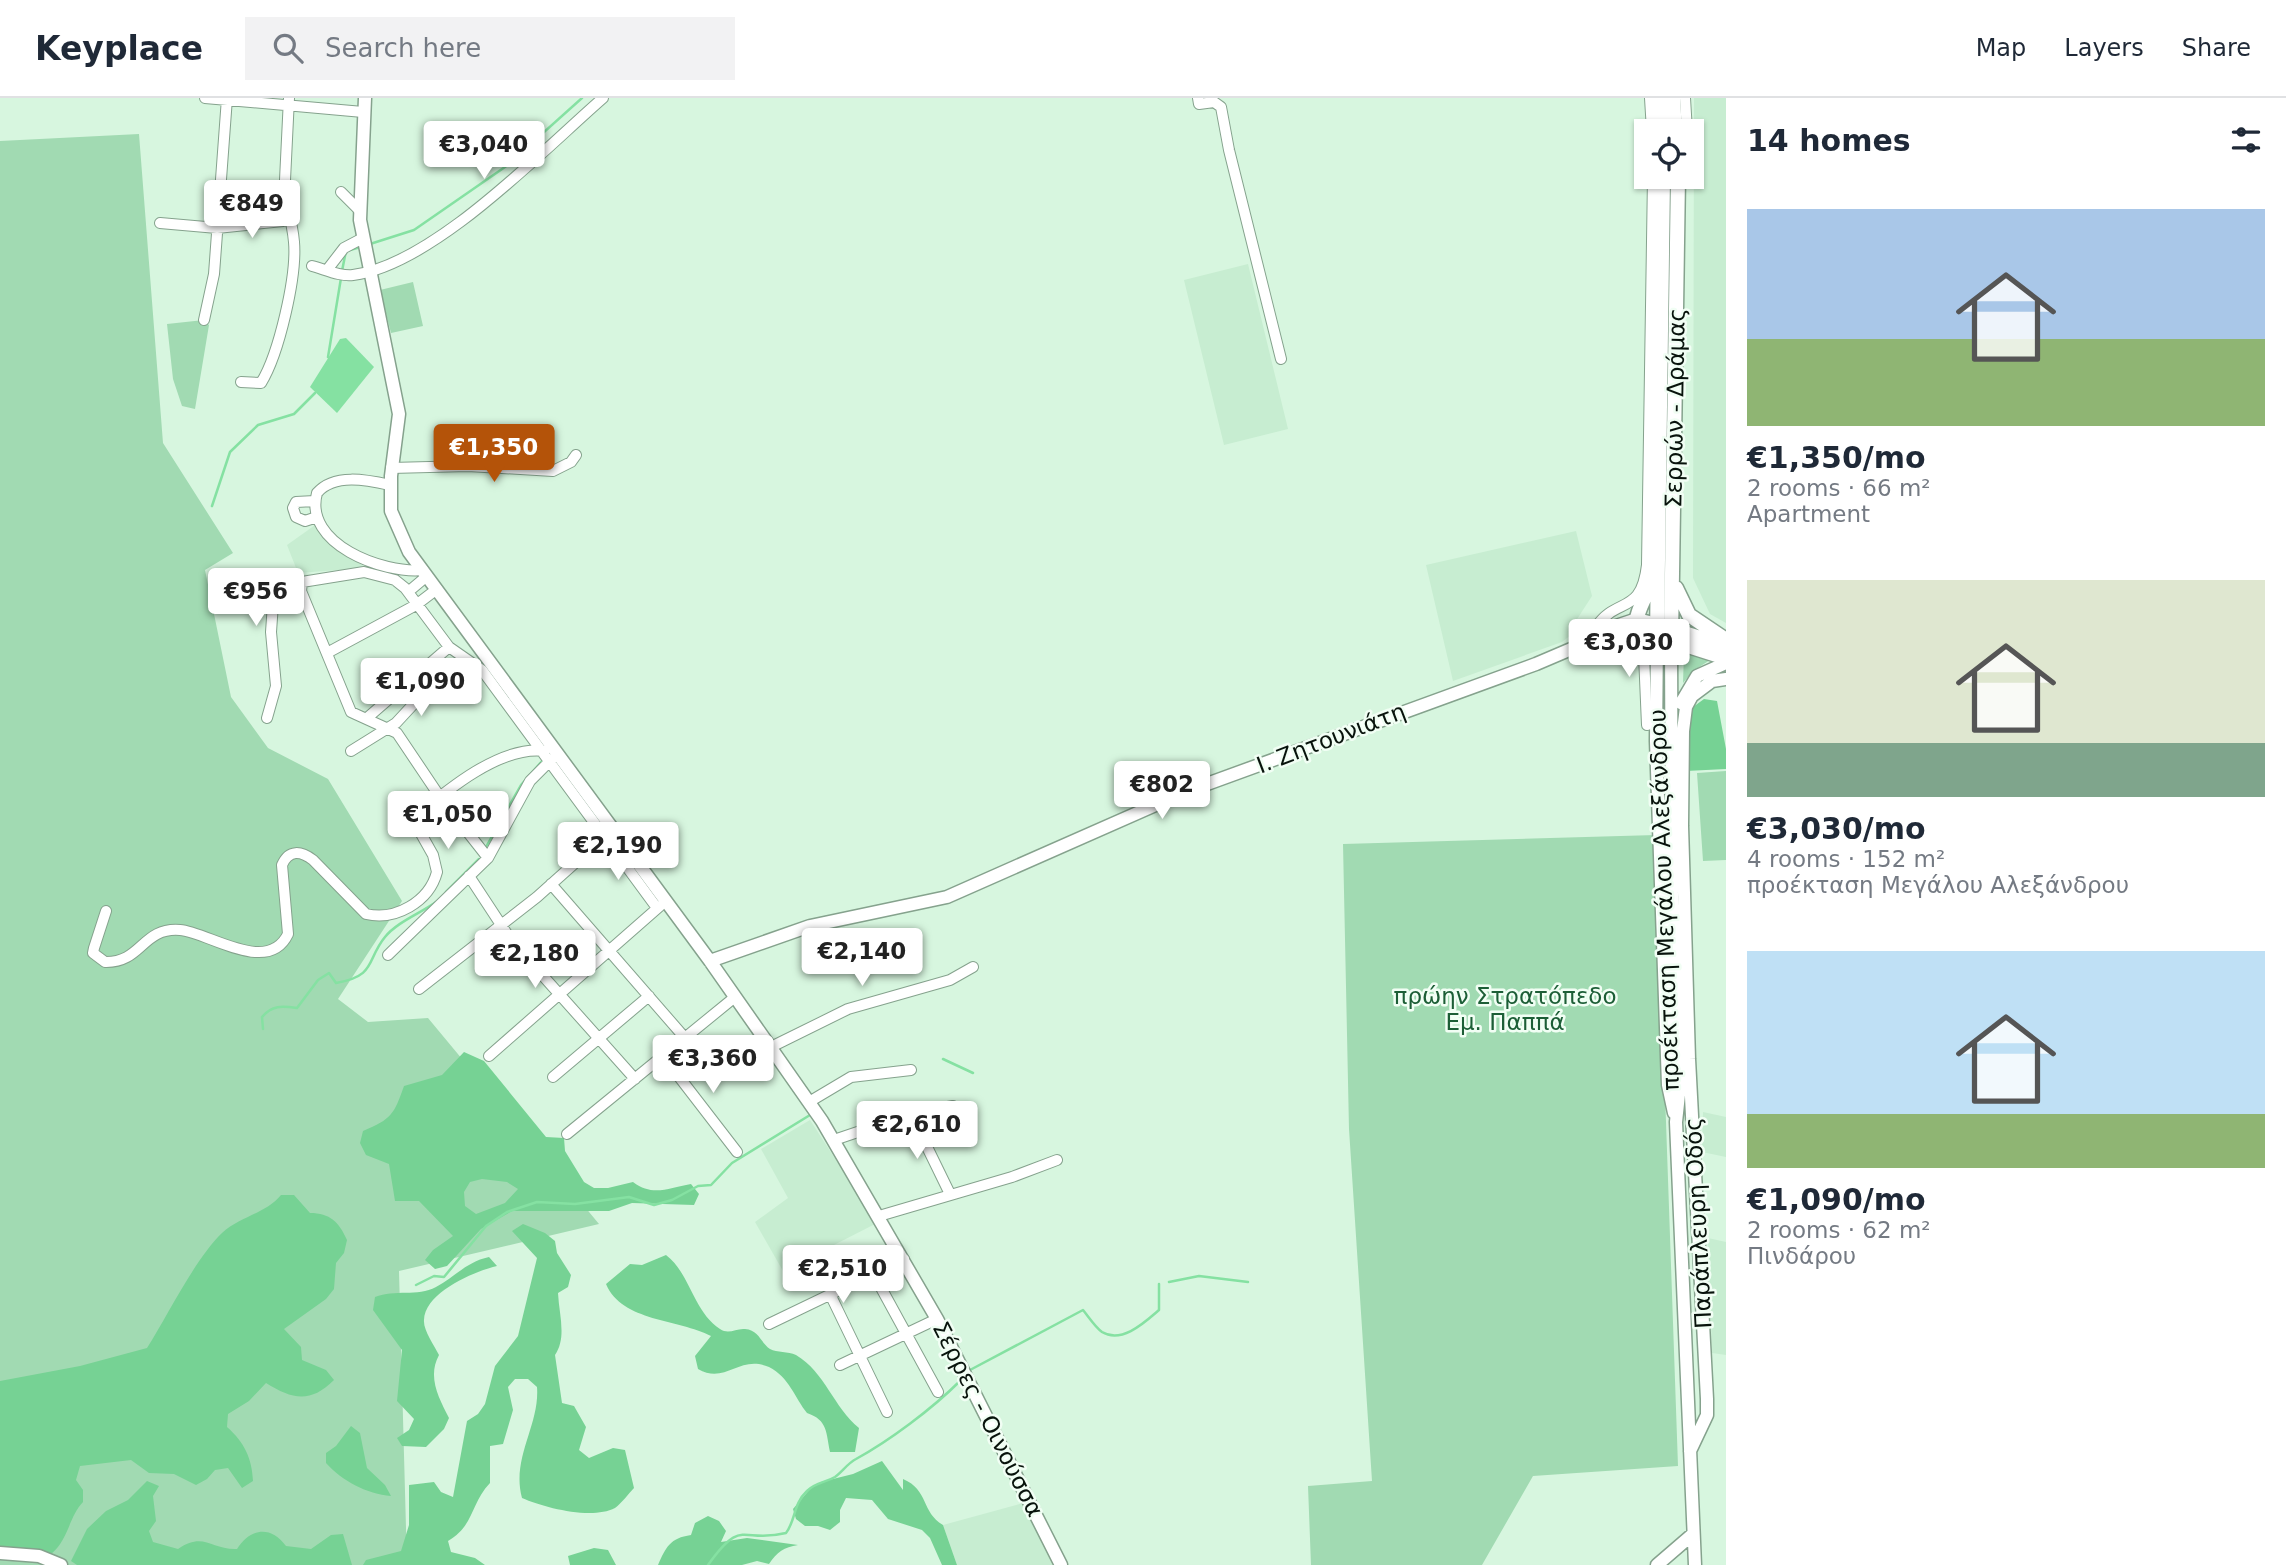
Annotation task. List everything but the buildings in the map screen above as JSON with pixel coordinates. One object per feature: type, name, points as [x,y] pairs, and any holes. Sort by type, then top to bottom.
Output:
[{"type":"main road","points":[[1661,98],[1662,119]]},
{"type":"main road","points":[[1673,98],[1674,119]]},
{"type":"main road","name":"Σερρών - Δράμας","points":[[1663,189],[1666,558]]},
{"type":"main road","name":"Σερρών - Δράμας","points":[[1656,630],[1666,558],[1679,189]]},
{"type":"main road","points":[[1666,558],[1638,611],[1656,630],[1726,658]]},
{"type":"main road","points":[[1666,558],[1683,606],[1698,624],[1726,640]]},
{"type":"main road","points":[[1656,630],[1726,647]]},
{"type":"street","points":[[205,98],[289,102],[363,113]]},
{"type":"street","name":"Σέρρες - Οινούσσα","points":[[365,98],[360,215],[399,414],[390,485],[391,511],[396,526],[425,573],[554,758],[661,905],[710,961],[834,1140],[937,1319],[1061,1565]]},
{"type":"street","points":[[312,266],[337,272],[410,256],[460,222],[603,98]]},
{"type":"street","points":[[1198,98],[1199,104],[1214,102],[1221,107],[1229,150],[1281,359]]},
{"type":"street","points":[[1650,98],[1652,119]]},
{"type":"street","points":[[1685,98],[1686,119]]},
{"type":"street","points":[[204,320],[214,274],[227,100]]},
{"type":"street","points":[[160,223],[217,228],[282,221],[289,102]]},
{"type":"street","points":[[1597,638],[1596,626],[1602,618],[1632,601],[1642,590],[1647,565],[1653,189]]},
{"type":"street","points":[[240,382],[261,383],[276,352],[293,268],[295,243],[284,190]]},
{"type":"street","points":[[341,192],[360,215]]},
{"type":"street","points":[[337,272],[344,248],[363,238]]},
{"type":"street","points":[[391,468],[468,466],[553,471],[571,462],[576,455]]},
{"type":"street","points":[[390,485],[336,481],[321,488],[315,501],[317,517],[332,538],[360,559],[395,569],[425,573]]},
{"type":"street","points":[[315,501],[296,502],[293,508],[296,517],[305,520],[317,517]]},
{"type":"street","points":[[267,718],[276,686],[271,632],[274,589],[301,587],[337,575],[364,572],[399,582],[449,647],[476,665],[541,751],[554,758],[604,837],[661,905],[489,1056]]},
{"type":"street","points":[[408,592],[425,573]]},
{"type":"street","points":[[301,587],[348,708],[356,716],[388,728],[401,738],[440,797],[488,858]]},
{"type":"street","points":[[327,653],[416,605],[437,589]]},
{"type":"street","points":[[1632,601],[1656,630],[1647,725]]},
{"type":"street","name":"Ι. Ζητουνιάτη","points":[[710,961],[810,926],[947,897],[1185,792],[1528,667],[1597,638],[1607,629],[1656,630]]},
{"type":"street","name":"προέκταση Μεγάλου Αλεξάνδρου","points":[[1656,630],[1671,740],[1680,1086],[1676,1122],[1696,1565]]},
{"type":"street","name":"προέκταση Μεγάλου Αλεξάνδρου","points":[[1656,630],[1656,741],[1668,1085],[1676,1122]]},
{"type":"street","points":[[367,718],[449,647]]},
{"type":"street","points":[[1671,740],[1679,708],[1690,685],[1704,672],[1726,663]]},
{"type":"street","points":[[351,751],[388,728],[421,696],[476,665]]},
{"type":"street","name":"Παράπλευρη Οδός","points":[[1689,1452],[1707,1415],[1707,1399],[1689,1059],[1682,826],[1684,719],[1689,701],[1697,691],[1712,681],[1726,679]]},
{"type":"street","points":[[106,911],[93,953],[104,962],[130,957],[148,937],[168,929],[190,931],[228,947],[270,950],[279,947],[288,934],[282,865],[285,857],[293,853],[304,853],[313,860],[358,909],[376,916],[413,905],[435,881],[436,864],[415,823],[418,815],[440,797],[507,755],[541,751]]},
{"type":"street","points":[[388,955],[488,858],[530,781],[554,758]]},
{"type":"street","points":[[419,989],[500,926],[604,837]]},
{"type":"street","points":[[469,876],[500,926],[635,1079]]},
{"type":"street","points":[[551,884],[685,1038]]},
{"type":"street","points":[[771,1047],[848,1009],[950,981],[973,967]]},
{"type":"street","points":[[553,1077],[649,996]]},
{"type":"street","points":[[568,1134],[735,997]]},
{"type":"street","points":[[1676,1000],[1689,1059]]},
{"type":"street","points":[[694,1031],[702,1041]]},
{"type":"street","points":[[663,1056],[737,1152]]},
{"type":"street","points":[[809,1102],[852,1077],[911,1070]]},
{"type":"street","points":[[834,1140],[911,1114],[953,1106]]},
{"type":"street","points":[[911,1114],[950,1194]]},
{"type":"street","points":[[879,1216],[1056,1160]]},
{"type":"street","points":[[769,1324],[904,1259]]},
{"type":"street","points":[[873,1273],[938,1392]]},
{"type":"street","points":[[830,1294],[887,1412]]},
{"type":"street","points":[[840,1365],[937,1319]]},
{"type":"street","points":[[1657,1565],[1693,1534]]},
{"type":"street","points":[[0,1553],[39,1556],[61,1565]]},
{"type":"shaded area","points":[[1694,98],[1726,98],[1726,623],[1710,614],[1693,578],[1694,189],[1704,189],[1704,119],[1694,119]]},
{"type":"shaded area","points":[[1248,264],[1288,429],[1224,445],[1184,280]]},
{"type":"shaded area","points":[[346,338],[374,367],[337,413],[310,387],[340,339]]},
{"type":"shaded area","points":[[318,523],[338,550],[367,568],[298,573],[287,545]]},
{"type":"shaded area","points":[[1576,531],[1592,596],[1570,630],[1571,635],[1562,642],[1453,681],[1426,565]]},
{"type":"shaded area","points":[[1704,699],[1717,701],[1726,749],[1726,769],[1686,771],[1689,710]]},
{"type":"shaded area","points":[[464,1052],[484,1061],[546,1137],[564,1138],[565,1151],[584,1182],[594,1188],[608,1188],[633,1182],[640,1187],[654,1190],[691,1184],[699,1194],[694,1205],[632,1203],[609,1211],[512,1211],[481,1229],[447,1266],[435,1269],[425,1260],[433,1250],[453,1236],[419,1201],[395,1201],[389,1164],[366,1155],[360,1143],[363,1131],[391,1114],[404,1086],[442,1075]],"holes":[[[482,1179],[507,1182],[518,1189],[505,1203],[476,1214],[465,1206],[464,1192],[470,1182]]]},
{"type":"shaded area","points":[[1703,1112],[1726,1117],[1726,1157],[1702,1152]]},
{"type":"shaded area","points":[[810,1120],[877,1223],[783,1271],[755,1222],[788,1198],[761,1149]]},
{"type":"shaded area","points":[[281,1195],[294,1195],[310,1213],[333,1220],[347,1240],[344,1253],[336,1263],[334,1289],[326,1299],[284,1329],[301,1347],[302,1360],[326,1370],[334,1380],[317,1393],[301,1397],[284,1393],[266,1383],[249,1401],[228,1414],[227,1427],[242,1445],[251,1465],[253,1481],[242,1488],[228,1468],[215,1470],[207,1479],[196,1485],[174,1474],[149,1473],[131,1460],[80,1466],[76,1480],[83,1490],[83,1502],[56,1549],[50,1555],[0,1551],[0,1381],[80,1366],[147,1348],[192,1272],[212,1244],[229,1227],[268,1207]]},
{"type":"shaded area","points":[[523,1224],[545,1233],[555,1241],[557,1253],[571,1275],[568,1287],[558,1293],[561,1341],[555,1355],[562,1403],[574,1406],[586,1427],[579,1450],[589,1458],[613,1448],[625,1450],[634,1488],[615,1508],[594,1513],[555,1509],[522,1498],[520,1469],[537,1401],[537,1387],[528,1379],[515,1379],[508,1387],[513,1410],[503,1444],[490,1446],[490,1483],[463,1528],[448,1541],[451,1552],[475,1558],[485,1565],[363,1565],[366,1560],[401,1551],[409,1525],[409,1485],[434,1482],[441,1492],[453,1497],[467,1421],[478,1414],[485,1404],[495,1366],[518,1336],[537,1258],[512,1231]]},
{"type":"shaded area","points":[[1708,1238],[1726,1242],[1726,1355],[1712,1353]]},
{"type":"shaded area","points":[[666,1255],[681,1272],[704,1312],[720,1329],[750,1330],[770,1349],[796,1355],[815,1371],[843,1411],[859,1428],[855,1452],[830,1452],[827,1433],[822,1423],[807,1413],[787,1382],[776,1371],[758,1364],[749,1364],[717,1374],[698,1369],[695,1356],[711,1336],[638,1313],[625,1306],[606,1284],[630,1264],[642,1265]]},
{"type":"shaded area","points":[[489,1257],[497,1266],[453,1284],[433,1300],[427,1310],[425,1328],[439,1355],[434,1379],[449,1418],[444,1429],[426,1447],[402,1446],[397,1438],[409,1430],[414,1419],[397,1401],[402,1350],[373,1310],[375,1297],[429,1290],[474,1262]]},
{"type":"shaded area","points":[[351,1426],[360,1433],[367,1468],[385,1485],[391,1496],[355,1486],[326,1463],[326,1453],[336,1446]]},
{"type":"shaded area","points":[[882,1461],[903,1490],[903,1479],[917,1489],[931,1514],[943,1525],[957,1565],[942,1565],[930,1538],[922,1530],[888,1519],[872,1500],[846,1498],[840,1510],[840,1522],[830,1530],[805,1526],[796,1519],[793,1509],[810,1489],[821,1482],[853,1474]]},
{"type":"shaded area","points":[[147,1481],[159,1486],[153,1496],[156,1521],[149,1531],[153,1542],[178,1549],[201,1541],[237,1549],[254,1533],[267,1532],[286,1546],[311,1549],[331,1535],[343,1534],[352,1565],[77,1565],[71,1561],[87,1529],[106,1511],[128,1500]]},
{"type":"shaded area","points":[[1023,1503],[1054,1565],[957,1565],[943,1525]]},
{"type":"shaded area","points":[[708,1516],[719,1521],[726,1531],[721,1542],[747,1538],[798,1545],[781,1551],[769,1564],[757,1561],[742,1565],[658,1565],[670,1544],[678,1538],[691,1535],[695,1523]]},
{"type":"shaded area","points":[[594,1548],[608,1550],[616,1565],[570,1565],[568,1556]]},
{"type":"green space","points":[[139,134],[163,443],[233,553],[205,570],[231,697],[268,748],[328,779],[402,901],[338,999],[368,1022],[428,1018],[599,1224],[399,1271],[407,1565],[0,1565],[0,141]]},
{"type":"green space","points":[[413,282],[423,326],[391,333],[380,290]]},
{"type":"green space","points":[[204,320],[209,325],[195,409],[182,406],[173,379],[167,324]]},
{"type":"green space","points":[[1684,652],[1710,660],[1693,671],[1683,683]]},
{"type":"green space","points":[[1726,771],[1726,860],[1703,861],[1697,773]]},
{"type":"green space","name":"πρώην Στρατόπεδο Εμ. Παππά","points":[[1656,835],[1678,1466],[1533,1476],[1482,1565],[1311,1565],[1308,1486],[1372,1481],[1349,1129],[1343,844]]},
{"type":"waterway","points":[[370,244],[414,230],[505,167],[582,98]]},
{"type":"waterway","points":[[342,271],[346,251],[361,247]]},
{"type":"waterway","points":[[328,357],[341,278]]},
{"type":"waterway","points":[[212,506],[230,452],[258,425],[294,414],[315,393]]},
{"type":"waterway","points":[[486,847],[521,785],[543,760]]},
{"type":"waterway","points":[[446,892],[479,859]]},
{"type":"waterway","points":[[263,1029],[262,1017],[266,1013],[278,1007],[297,1008],[318,980],[329,973],[336,983],[349,980],[365,971],[379,945],[390,932],[436,902]]},
{"type":"waterway","points":[[943,1059],[973,1073]]},
{"type":"waterway","points":[[416,1285],[434,1276],[444,1277],[486,1226],[507,1212],[537,1202],[575,1204],[629,1197],[654,1205],[672,1200],[698,1186],[711,1185],[732,1163],[810,1115]]},
{"type":"waterway","points":[[1169,1282],[1199,1276],[1248,1282]]},
{"type":"waterway","points":[[970,1370],[1083,1310],[1102,1332],[1117,1335],[1133,1330],[1159,1310],[1159,1284]]},
{"type":"waterway","points":[[708,1565],[736,1536],[786,1533],[799,1501],[807,1491],[835,1477],[853,1461],[896,1434],[960,1381]]}]
